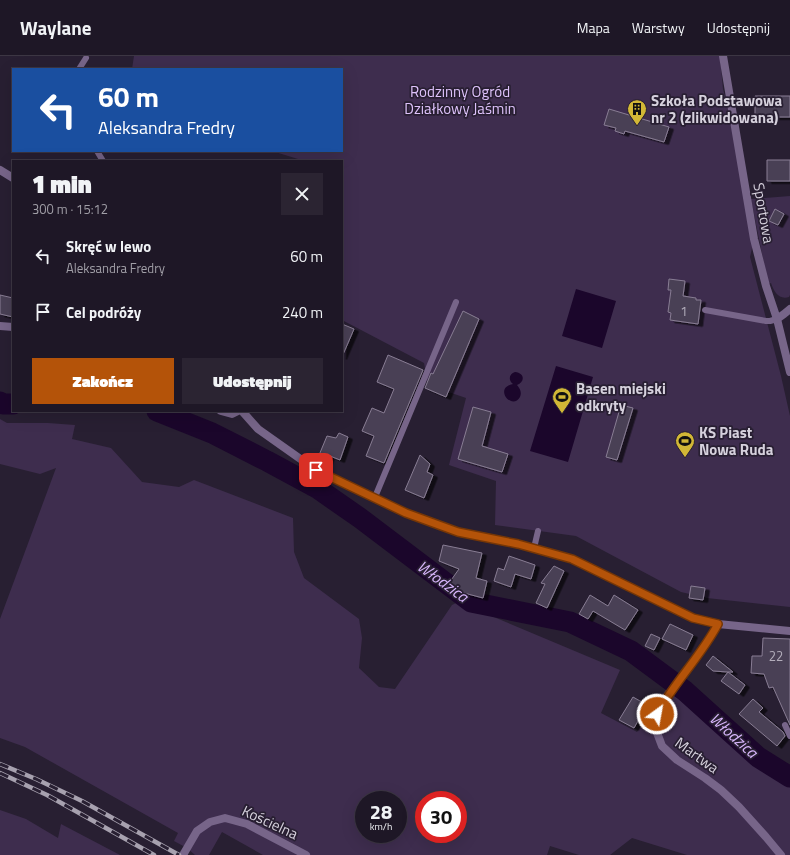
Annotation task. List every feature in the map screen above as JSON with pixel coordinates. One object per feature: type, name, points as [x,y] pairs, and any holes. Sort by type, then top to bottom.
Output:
[{"type":"street","name":"Sportowa","points":[[723,56],[754,239],[766,286],[777,318],[790,372]]},
{"type":"street","points":[[0,170],[12,177]]},
{"type":"street","points":[[777,318],[790,309]]},
{"type":"street","points":[[0,326],[12,327]]},
{"type":"street","points":[[225,412],[232,414],[236,412]]},
{"type":"street","points":[[243,412],[258,429],[316,470],[406,513],[458,532],[534,548],[572,559],[693,618],[718,624],[790,631]]},
{"type":"street","name":"Martwa","points":[[718,624],[710,638],[664,702],[657,714],[656,730],[662,746],[677,760],[721,790],[739,807],[781,855]]},
{"type":"street","name":"Kościelna","points":[[185,852],[197,831],[210,822],[225,818],[247,824],[306,855]]},
{"type":"lane","points":[[80,68],[86,58]]},
{"type":"lane","points":[[375,497],[456,302]]},
{"type":"lane","points":[[705,310],[766,322],[777,318]]},
{"type":"lane","points":[[534,548],[538,531]]},
{"type":"lane","points":[[785,725],[790,736]]},
{"type":"green space","name":"Rodzinny Ogród Działkowy Jaśmin","points":[[134,56],[720,56],[723,89],[740,157],[754,239],[750,257],[790,416],[790,607],[707,598],[681,592],[576,536],[495,525],[496,481],[449,465],[466,398],[428,385],[424,363],[343,321],[343,160],[298,159],[275,152],[343,152],[343,68],[132,68]]},
{"type":"green space","points":[[790,196],[790,295],[789,297],[785,298],[777,294],[771,283],[768,284],[751,199]]},
{"type":"green space","points":[[0,419],[7,423],[48,423],[75,425],[72,439],[111,448],[142,482],[179,487],[194,480],[293,518],[294,552],[304,578],[359,619],[362,638],[359,668],[379,687],[395,689],[452,605],[458,602],[620,670],[601,713],[637,732],[652,708],[671,683],[685,691],[758,757],[790,777],[790,855],[687,855],[632,838],[610,855],[579,855],[550,846],[547,855],[263,855],[222,832],[209,855],[195,855],[187,848],[174,841],[178,833],[25,747],[0,738],[0,619],[56,468],[40,474],[0,464]]},
{"type":"green space","points":[[0,810],[26,819],[58,838],[61,824],[120,855],[0,855]]},
{"type":"shaded area","name":"Basen miejski odkryty","points":[[576,289],[616,301],[602,348],[562,336]]},
{"type":"shaded area","name":"Basen miejski odkryty","points":[[556,366],[593,377],[568,462],[530,451]]},
{"type":"shaded area","points":[[515,372],[521,374],[523,380],[517,385],[521,394],[520,397],[517,401],[513,401],[509,400],[504,394],[507,386],[513,384],[510,381],[510,377],[511,374]]},
{"type":"building","points":[[755,96],[790,96],[790,117],[755,117]]},
{"type":"building","name":"Szkoła Podstawowa nr 2 (zlikwidowana)","points":[[609,109],[669,127],[664,142],[625,131],[624,134],[615,131],[616,128],[604,125]]},
{"type":"building","points":[[767,160],[790,160],[790,181],[767,181]]},
{"type":"building","points":[[775,209],[784,214],[778,225],[769,221]]},
{"type":"building","points":[[669,279],[685,281],[683,296],[701,300],[698,324],[670,320],[671,313],[668,312],[671,290],[668,290]]},
{"type":"building","points":[[0,295],[12,298],[12,317],[0,314]]},
{"type":"building","points":[[463,311],[479,319],[446,397],[425,388],[431,373],[433,374]]},
{"type":"building","points":[[343,324],[354,329],[343,355]]},
{"type":"building","points":[[388,355],[423,370],[384,463],[366,456],[374,436],[362,431],[372,408],[384,413],[394,389],[377,382]]},
{"type":"building","points":[[621,405],[633,408],[617,460],[606,457]]},
{"type":"building","points":[[473,407],[491,412],[482,446],[508,454],[502,472],[458,459]]},
{"type":"building","points":[[339,433],[348,437],[340,460],[330,456],[327,464],[317,460],[327,436],[336,438]]},
{"type":"building","points":[[420,455],[430,464],[427,472],[433,475],[424,498],[405,490]]},
{"type":"building","points":[[443,545],[482,553],[476,578],[487,581],[483,598],[464,593],[449,583],[459,569],[439,561]]},
{"type":"building","points":[[509,556],[535,565],[531,579],[515,574],[511,587],[494,581],[498,568],[504,570]]},
{"type":"building","points":[[554,566],[564,571],[547,608],[536,603],[545,584],[541,583]]},
{"type":"building","points":[[691,586],[705,588],[703,600],[689,598]]},
{"type":"building","points":[[590,595],[608,606],[614,595],[638,610],[625,630],[593,611],[588,619],[579,614]]},
{"type":"building","points":[[670,624],[693,635],[686,650],[662,639]]},
{"type":"building","points":[[651,634],[660,638],[654,650],[645,646]]},
{"type":"building","points":[[763,638],[790,639],[790,725],[773,687],[769,688],[764,674],[751,673],[752,656],[762,656]]},
{"type":"building","points":[[713,656],[733,672],[713,671],[706,665]]},
{"type":"building","points":[[728,672],[745,685],[739,694],[721,681]]},
{"type":"building","points":[[633,697],[647,705],[634,728],[619,720]]},
{"type":"building","points":[[753,699],[763,708],[759,712],[783,732],[785,736],[777,746],[739,714]]},
{"type":"waterway","name":"Włodzica","points":[[0,402],[3,404],[12,404]]},
{"type":"waterway","name":"Włodzica","points":[[160,412],[212,433],[317,488],[360,518],[471,602],[570,622],[631,651],[685,691],[758,757],[790,777]]},
{"type":"railway","points":[[0,764],[82,801],[179,855]]},
{"type":"railway","points":[[0,773],[47,795],[154,855]]},
{"type":"place","name":"Szkoła Podstawowa nr 2 (zlikwidowana)","points":[[637,126]]},
{"type":"place","name":"Basen miejski odkryty","points":[[562,414]]},
{"type":"place","name":"KS Piast Nowa Ruda","points":[[685,458]]},
{"type":"route","points":[[316,470],[406,513],[458,532],[518,544],[572,559],[693,618],[718,624],[710,638],[657,714]]}]
